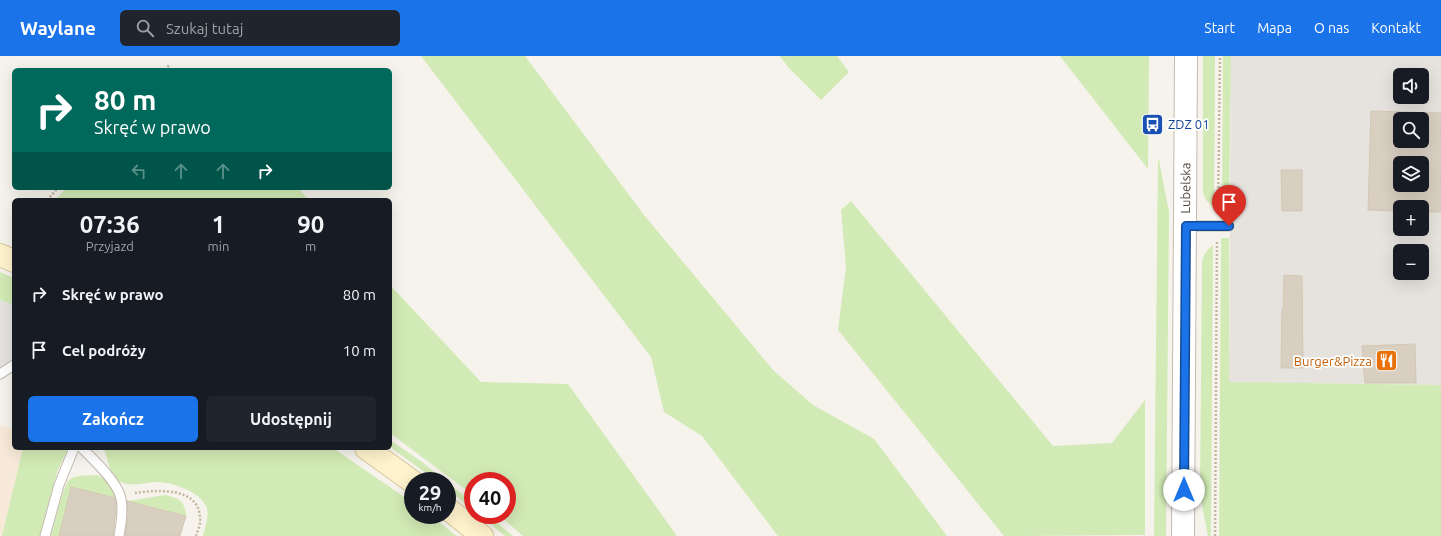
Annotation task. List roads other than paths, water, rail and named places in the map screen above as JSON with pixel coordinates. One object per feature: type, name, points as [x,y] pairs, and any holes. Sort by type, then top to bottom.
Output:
[{"type":"main road","points":[[0,255],[12,260]]},
{"type":"main road","points":[[369,450],[404,475]]},
{"type":"main road","points":[[456,515],[482,536]]},
{"type":"street","name":"Lubelska","points":[[1183,536],[1186,56]]},
{"type":"lane","points":[[1186,226],[1229,226]]},
{"type":"lane","points":[[0,374],[12,366]]},
{"type":"lane","points":[[45,536],[59,485],[73,450]]},
{"type":"lane","points":[[84,450],[107,474],[120,495],[122,512],[119,536]]},
{"type":"place","name":"ZDZ 01","points":[[1153,124]]},
{"type":"place","name":"Burger&Pizza","points":[[1387,361]]}]
